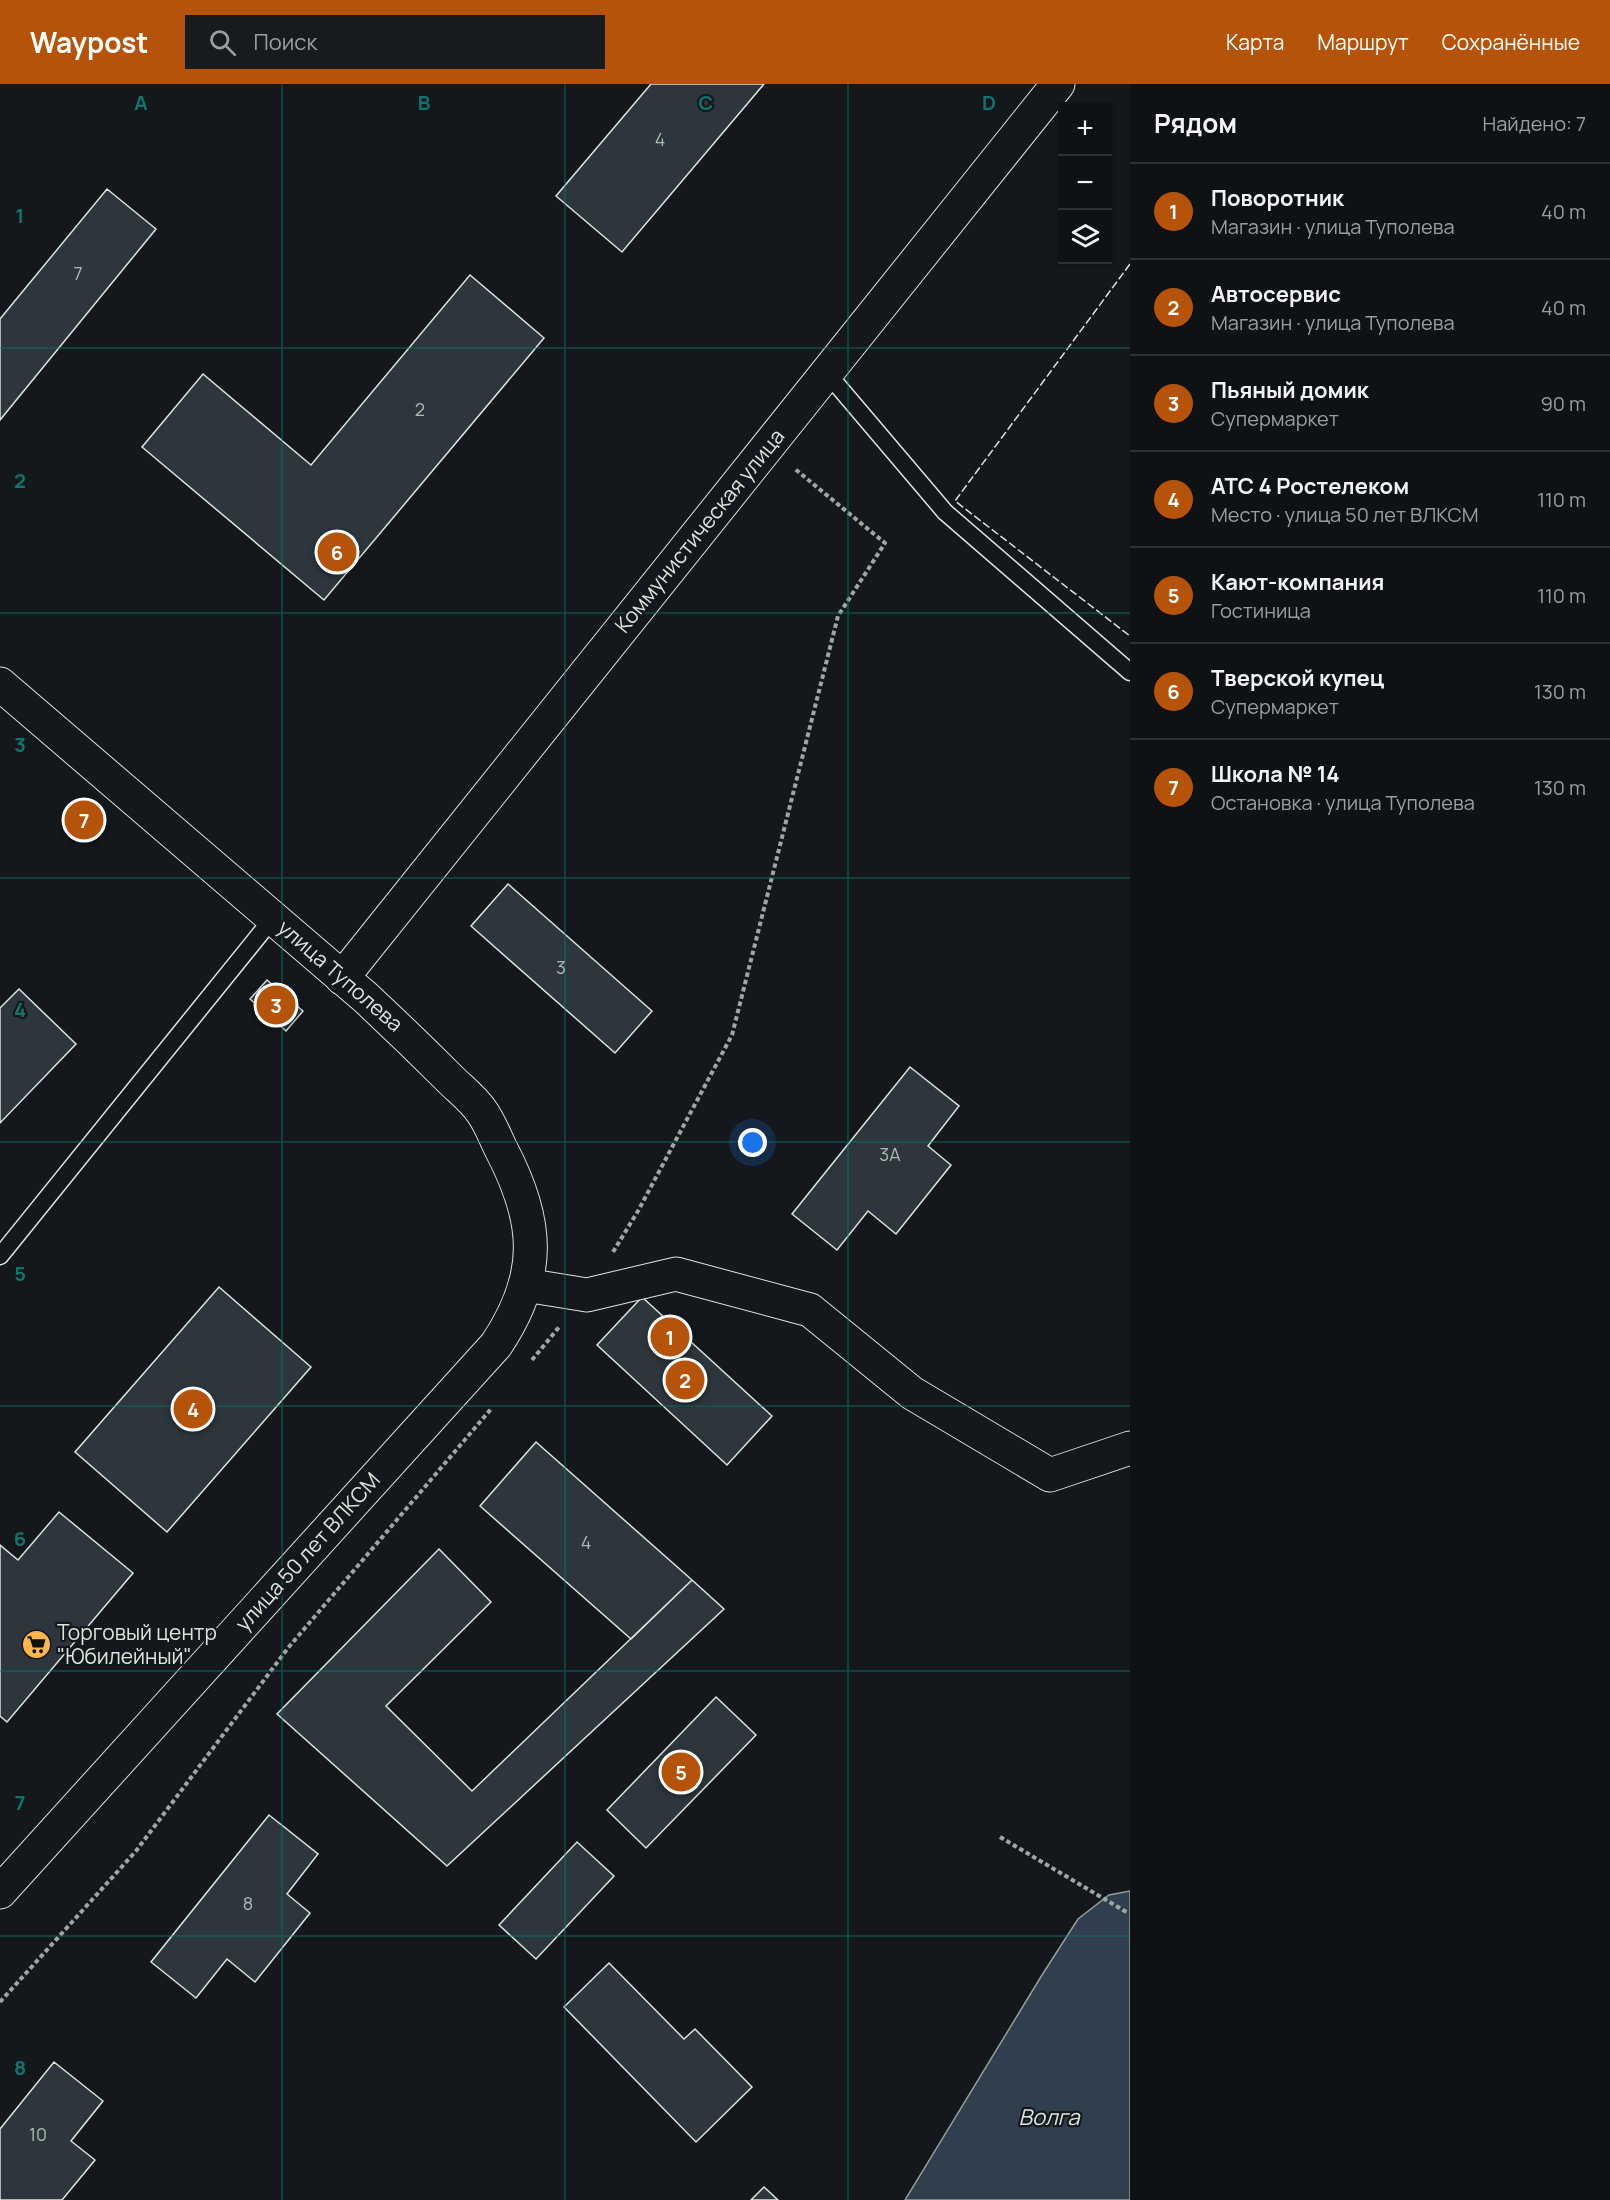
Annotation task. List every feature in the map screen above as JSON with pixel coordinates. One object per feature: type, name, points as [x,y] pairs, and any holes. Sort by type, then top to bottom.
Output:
[{"type":"street","name":"Коммунистическая улица","points":[[342,978],[1058,84]]},
{"type":"street","name":"улица Туполева","points":[[0,684],[408,1036],[482,1112],[516,1177],[529,1220],[530,1242],[525,1285],[508,1326],[496,1345]]},
{"type":"street","points":[[525,1285],[587,1294],[676,1274],[810,1310],[912,1393],[1050,1475],[1130,1448]]},
{"type":"street","name":"улица 50 лет ВЛКСМ","points":[[0,1893],[496,1345]]},
{"type":"lane","points":[[827,373],[945,512],[1130,672]]},
{"type":"lane","points":[[0,1256],[273,918]]},
{"type":"path","points":[[525,1368],[587,1294],[638,1212],[732,1035],[838,616],[885,543],[768,447]]},
{"type":"path","points":[[0,2002],[136,1851],[288,1648],[495,1404]]},
{"type":"path","points":[[1000,1837],[1128,1913]]},
{"type":"water","name":"Волга","points":[[1130,1891],[1130,2200],[905,2200],[1078,1919],[1109,1895]]},
{"type":"building","points":[[651,84],[764,84],[622,252],[556,196]]},
{"type":"building","points":[[107,189],[156,229],[0,420],[0,319]]},
{"type":"building","points":[[470,275],[544,338],[324,600],[142,447],[203,374],[311,465]]},
{"type":"building","points":[[508,884],[652,1011],[615,1053],[471,926]]},
{"type":"building","points":[[267,980],[303,1011],[286,1031],[250,999]]},
{"type":"building","points":[[19,989],[76,1044],[0,1123],[0,1008]]},
{"type":"building","points":[[910,1067],[959,1106],[928,1146],[951,1165],[896,1234],[868,1211],[837,1250],[792,1214]]},
{"type":"building","points":[[219,1287],[311,1367],[167,1532],[75,1452]]},
{"type":"building","points":[[642,1297],[772,1416],[727,1465],[597,1345]]},
{"type":"building","points":[[536,1442],[692,1580],[631,1639],[480,1506]]},
{"type":"building","name":"Торговый центр \"Юбилейный\"","points":[[59,1512],[133,1573],[7,1722],[0,1716],[0,1545],[18,1560]]},
{"type":"building","points":[[439,1549],[491,1602],[386,1706],[472,1791],[692,1580],[724,1609],[447,1866],[277,1714]]},
{"type":"building","points":[[716,1697],[756,1735],[646,1848],[607,1810]]},
{"type":"building","points":[[269,1815],[318,1854],[287,1894],[310,1913],[255,1982],[227,1959],[196,1998],[151,1962]]},
{"type":"building","points":[[577,1842],[614,1876],[536,1959],[499,1925]]},
{"type":"building","points":[[609,1963],[684,2039],[695,2029],[752,2087],[696,2142],[564,2007]]},
{"type":"building","points":[[54,2062],[103,2101],[71,2141],[95,2160],[62,2200],[0,2200],[0,2129]]},
{"type":"building","points":[[764,2187],[778,2200],[751,2200]]},
{"type":"fence","points":[[1130,264],[955,501],[1130,636]]},
{"type":"place","name":"Тверской купец","points":[[337,552]]},
{"type":"place","name":"Школа № 14","points":[[84,820]]},
{"type":"place","name":"Пьяный домик","points":[[276,1005]]},
{"type":"place","name":"Поворотник","points":[[670,1337]]},
{"type":"place","name":"Автосервис","points":[[685,1380]]},
{"type":"place","name":"АТС 4 Ростелеком","points":[[193,1409]]},
{"type":"place","name":"Торговый центр \"Юбилейный\"","points":[[36,1645]]},
{"type":"place","name":"Кают-компания","points":[[681,1772]]}]
